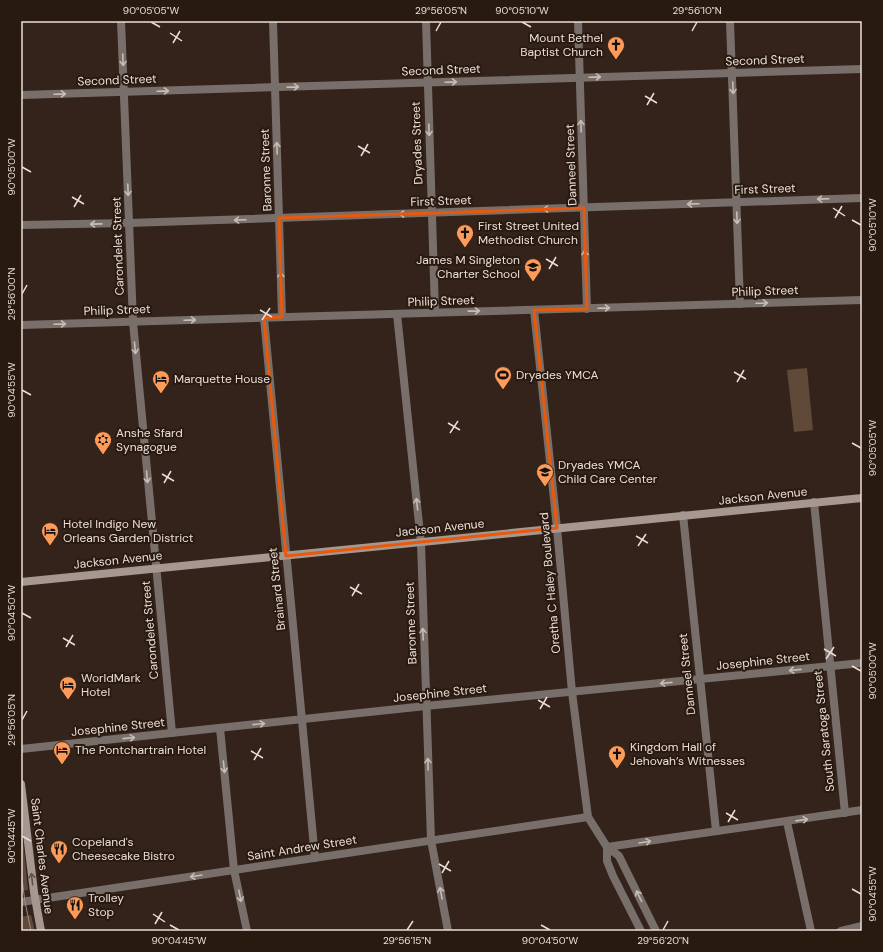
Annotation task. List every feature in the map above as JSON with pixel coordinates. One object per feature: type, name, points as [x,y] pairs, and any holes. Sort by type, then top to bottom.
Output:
[{"type":"street","name":"Carondelet Street","points":[[121,21],[133,322],[172,733]]},
{"type":"street","name":"Baronne Street","points":[[273,21],[282,317]]},
{"type":"street","name":"Dryades Street","points":[[426,21],[435,312]]},
{"type":"street","name":"Danneel Street","points":[[578,21],[587,309]]},
{"type":"street","points":[[730,21],[740,304]]},
{"type":"street","name":"Second Street","points":[[21,95],[862,69]]},
{"type":"street","name":"First Street","points":[[21,225],[129,223],[862,198]]},
{"type":"street","name":"Philip Street","points":[[21,325],[862,300]]},
{"type":"street","name":"Oretha C Haley Boulevard","points":[[534,310],[557,528],[572,692],[588,817],[607,847],[619,856],[656,931]]},
{"type":"street","name":"Baronne Street","points":[[397,314],[421,542],[431,840],[448,931]]},
{"type":"street","name":"Brainard Street","points":[[264,318],[315,858]]},
{"type":"street","name":"Jackson Avenue","points":[[21,582],[862,498]]},
{"type":"street","name":"South Saratoga Street","points":[[814,502],[845,813]]},
{"type":"street","name":"Danneel Street","points":[[683,516],[716,831]]},
{"type":"street","name":"Josephine Street","points":[[21,749],[426,706],[862,663]]},
{"type":"street","points":[[220,728],[234,870],[247,931]]},
{"type":"street","name":"Saint Charles Avenue","points":[[21,784],[35,900],[41,931]]},
{"type":"street","points":[[607,847],[862,810]]},
{"type":"street","name":"Saint Andrew Street","points":[[21,902],[588,817]]},
{"type":"street","points":[[787,822],[811,931]]},
{"type":"street","name":"Oretha C Haley Boulevard","points":[[607,847],[607,861],[613,876],[641,931]]},
{"type":"street","points":[[841,931],[862,926]]},
{"type":"highlighted area","points":[[584,208],[587,309],[534,310],[557,528],[286,556],[264,318],[282,317],[279,218]]},
{"type":"shaded area","points":[[807,368],[813,430],[794,432],[787,370]]},
{"type":"shaded area","points":[[21,820],[28,890],[21,891]]},
{"type":"shaded area","points":[[31,915],[35,931],[21,931],[21,917]]},
{"type":"tram line","points":[[21,871],[31,931]]},
{"type":"place","name":"Mount Bethel Baptist Church","points":[[616,60]]},
{"type":"place","name":"First Street United Methodist Church","points":[[465,248]]},
{"type":"place","name":"James M Singleton Charter School","points":[[533,282]]},
{"type":"place","name":"Dryades YMCA","points":[[503,390]]},
{"type":"place","name":"Marquette House","points":[[161,394]]},
{"type":"place","name":"Anshe Sfard Synagogue","points":[[103,455]]},
{"type":"place","name":"Dryades YMCA Child Care Center","points":[[545,487]]},
{"type":"place","name":"Hotel Indigo New Orleans Garden District","points":[[50,546]]},
{"type":"place","name":"WorldMark Hotel","points":[[68,700]]},
{"type":"place","name":"The Pontchartrain Hotel","points":[[62,765]]},
{"type":"place","name":"Kingdom Hall of Jehovah’s Witnesses","points":[[617,769]]},
{"type":"place","name":"Copeland's Cheesecake Bistro","points":[[59,864]]},
{"type":"place","name":"Trolley Stop","points":[[75,920]]}]
